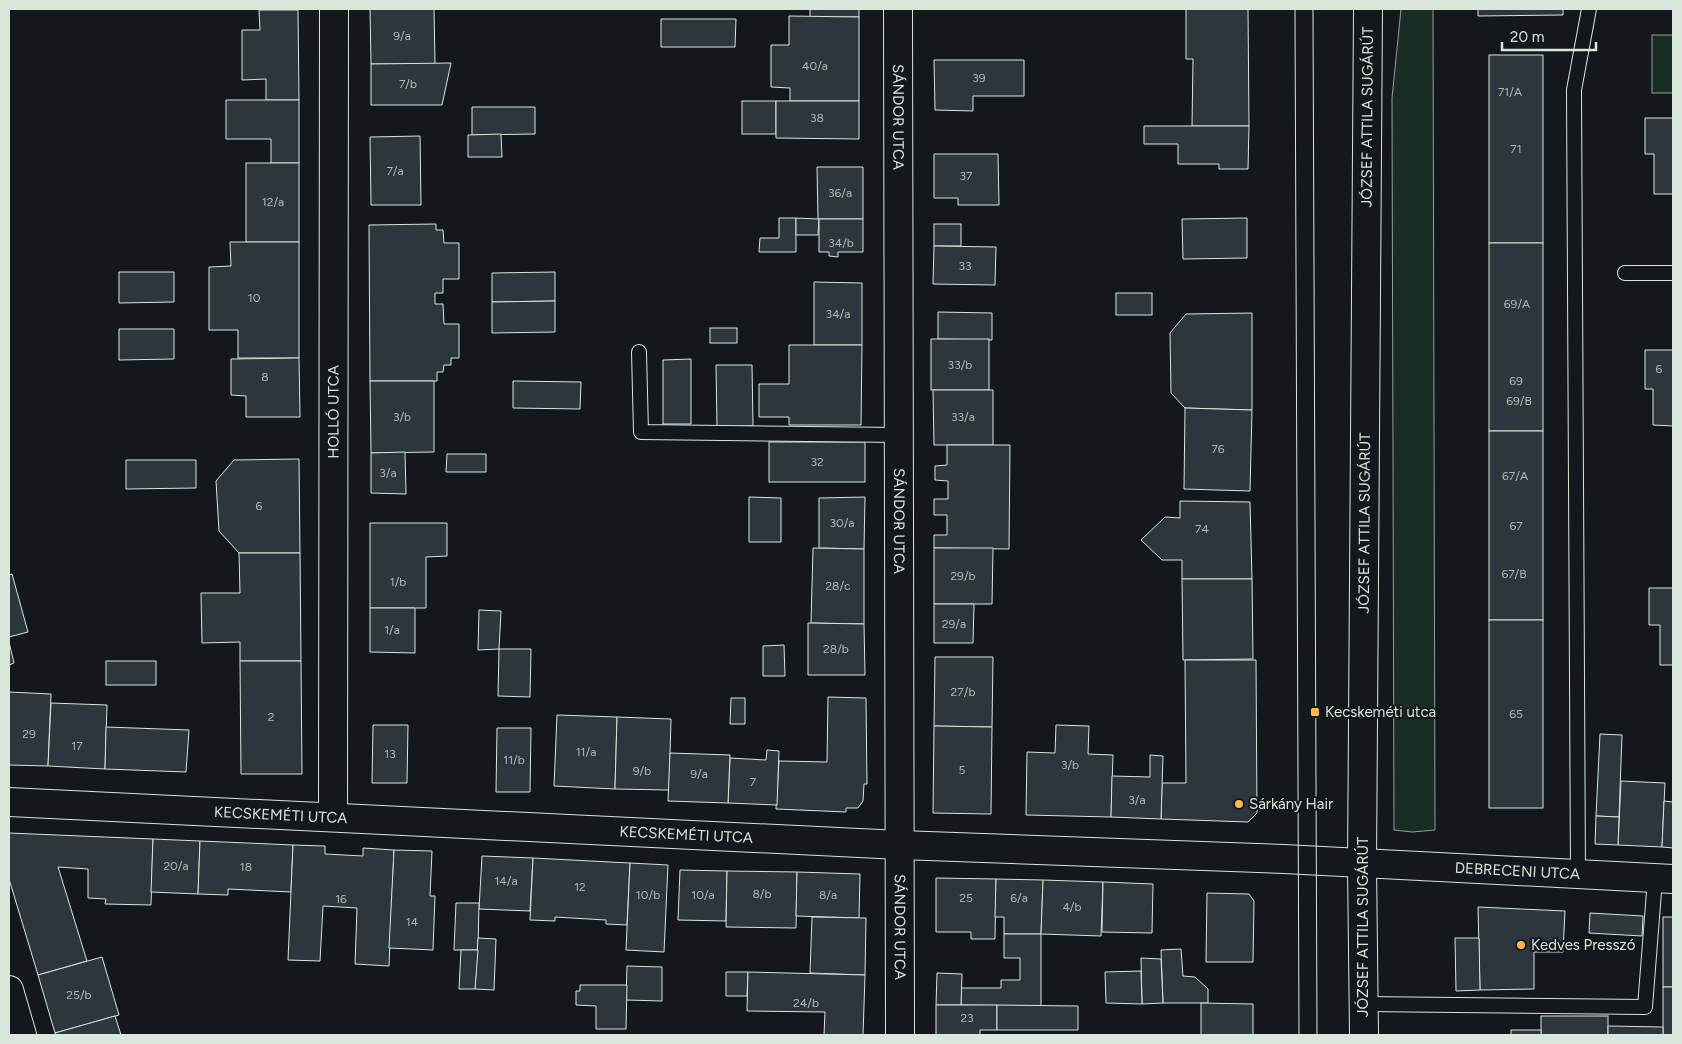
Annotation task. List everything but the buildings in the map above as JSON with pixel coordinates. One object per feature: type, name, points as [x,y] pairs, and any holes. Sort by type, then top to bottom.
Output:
[{"type":"street","name":"HOLLÓ UTCA","points":[[334,9],[334,816]]},
{"type":"street","name":"SÁNDOR UTCA","points":[[898,9],[900,1035]]},
{"type":"street","name":"JÓZSEF ATTILA SUGÁRÚT","points":[[1364,1035],[1362,864],[1368,9]]},
{"type":"street","name":"KECSKEMÉTI UTCA","points":[[9,802],[334,816],[900,846],[1362,864]]},
{"type":"street","name":"DEBRECENI UTCA","points":[[1362,864],[1664,879]]},
{"type":"street","points":[[9,990],[22,1035]]},
{"type":"lane","points":[[1578,875],[1574,90],[1589,9]]},
{"type":"lane","points":[[1626,273],[1673,273]]},
{"type":"lane","points":[[639,352],[641,432],[899,435]]},
{"type":"lane","points":[[1364,1004],[1644,1007],[1664,879]]},
{"type":"green space","points":[[1401,9],[1433,9],[1435,830],[1412,832],[1394,830],[1392,98]]},
{"type":"green space","points":[[1652,35],[1673,35],[1673,93],[1652,93]]},
{"type":"tram line","points":[[1295,9],[1299,1035]]},
{"type":"tram line","points":[[1313,9],[1317,1035]]},
{"type":"place","name":"Kecskeméti utca","points":[[1315,712]]},
{"type":"place","name":"Sárkány Hair","points":[[1239,804]]},
{"type":"place","name":"Kedves Presszó","points":[[1521,945]]}]
